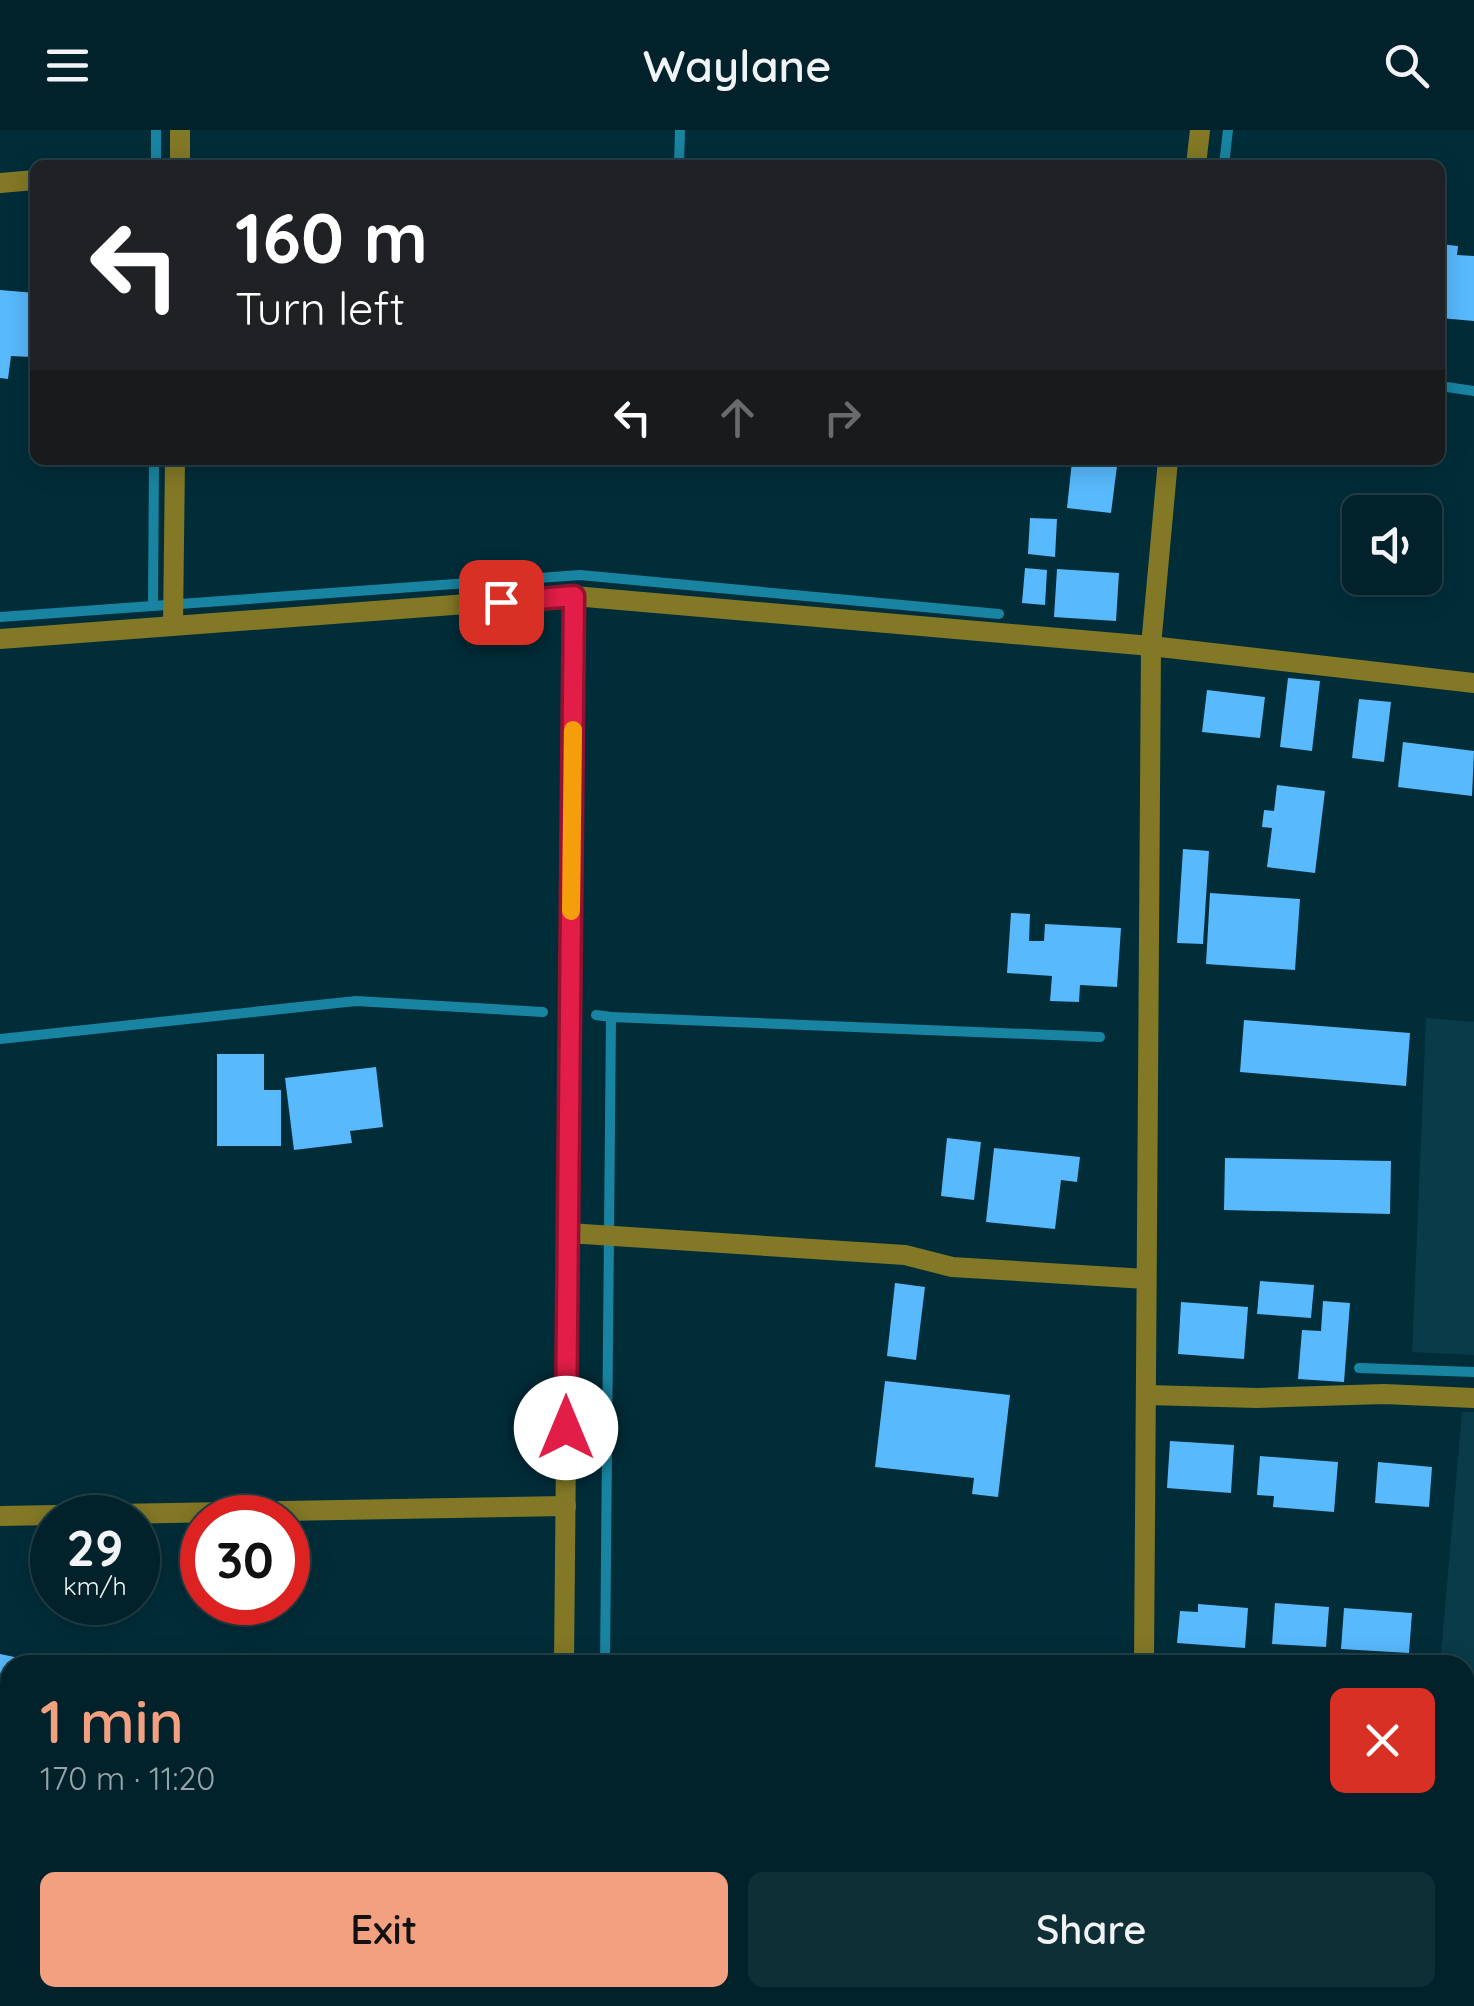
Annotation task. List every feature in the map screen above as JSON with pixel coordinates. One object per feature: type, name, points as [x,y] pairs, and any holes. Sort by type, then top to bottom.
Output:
[{"type":"street","points":[[180,130],[180,160]]},
{"type":"street","points":[[1197,160],[1200,130]]},
{"type":"street","points":[[0,182],[30,180]]},
{"type":"street","points":[[173,622],[175,465]]},
{"type":"street","points":[[1144,1655],[1151,646],[1168,465]]},
{"type":"street","points":[[564,1655],[574,596]]},
{"type":"street","points":[[0,639],[173,622],[574,596],[1151,646],[1474,683]]},
{"type":"street","points":[[568,1233],[905,1255],[952,1267],[1146,1279]]},
{"type":"street","points":[[1147,1394],[1474,1398]]},
{"type":"street","points":[[0,1516],[566,1506]]},
{"type":"shaded area","points":[[1426,1018],[1474,1022],[1474,1355],[1412,1352]]},
{"type":"shaded area","points":[[1462,1412],[1474,1412],[1474,1655],[1441,1655]]},
{"type":"building","points":[[1445,245],[1458,246],[1457,255],[1474,256],[1474,321],[1445,318]]},
{"type":"building","points":[[0,290],[30,293],[30,357],[11,356],[8,379],[0,378]]},
{"type":"building","points":[[1072,465],[1117,466],[1111,513],[1067,508]]},
{"type":"building","points":[[1030,518],[1057,519],[1055,557],[1028,554]]},
{"type":"building","points":[[1025,568],[1047,570],[1045,605],[1022,603]]},
{"type":"building","points":[[1057,569],[1119,573],[1116,621],[1054,617]]},
{"type":"building","points":[[1288,678],[1320,681],[1312,751],[1280,747]]},
{"type":"building","points":[[1207,690],[1265,697],[1260,738],[1202,732]]},
{"type":"building","points":[[1359,699],[1391,702],[1384,762],[1352,758]]},
{"type":"building","points":[[1403,742],[1474,751],[1472,796],[1398,787]]},
{"type":"building","points":[[1277,785],[1325,791],[1315,873],[1267,867],[1272,828],[1262,827],[1264,810],[1274,811]]},
{"type":"building","points":[[1183,849],[1209,851],[1203,944],[1177,943]]},
{"type":"building","points":[[1210,893],[1300,899],[1295,970],[1206,964]]},
{"type":"building","points":[[1011,913],[1030,914],[1029,941],[1044,941],[1045,924],[1121,928],[1117,987],[1080,985],[1079,1002],[1050,1001],[1052,976],[1007,973]]},
{"type":"building","points":[[1244,1020],[1410,1033],[1406,1086],[1240,1072]]},
{"type":"building","points":[[217,1054],[264,1054],[264,1090],[281,1090],[281,1146],[217,1146]]},
{"type":"building","points":[[376,1067],[383,1127],[350,1131],[352,1143],[294,1150],[285,1078]]},
{"type":"building","points":[[947,1138],[981,1142],[974,1200],[941,1196]]},
{"type":"building","points":[[994,1148],[1080,1157],[1077,1182],[1061,1180],[1055,1229],[986,1222]]},
{"type":"building","points":[[1225,1158],[1391,1161],[1390,1214],[1224,1210]]},
{"type":"building","points":[[1260,1281],[1314,1285],[1311,1318],[1257,1314]]},
{"type":"building","points":[[895,1283],[925,1287],[916,1360],[887,1356]]},
{"type":"building","points":[[1323,1301],[1350,1303],[1344,1382],[1298,1379],[1302,1330],[1321,1331]]},
{"type":"building","points":[[1181,1302],[1248,1307],[1244,1359],[1178,1354]]},
{"type":"building","points":[[885,1381],[1010,1395],[998,1497],[972,1494],[974,1478],[875,1467]]},
{"type":"building","points":[[1170,1441],[1234,1445],[1231,1493],[1167,1488]]},
{"type":"building","points":[[1260,1456],[1338,1462],[1334,1512],[1273,1507],[1274,1496],[1257,1495]]},
{"type":"building","points":[[1378,1462],[1432,1467],[1429,1507],[1375,1503]]},
{"type":"building","points":[[1275,1603],[1329,1607],[1326,1647],[1272,1644]]},
{"type":"building","points":[[1198,1604],[1248,1608],[1245,1648],[1177,1643],[1180,1611],[1198,1612]]},
{"type":"building","points":[[1344,1608],[1412,1613],[1409,1653],[1341,1649]]},
{"type":"waterway","points":[[156,130],[156,160]]},
{"type":"waterway","points":[[679,160],[680,130]]},
{"type":"waterway","points":[[1225,160],[1228,130]]},
{"type":"waterway","points":[[1445,387],[1474,391]]},
{"type":"waterway","points":[[153,606],[154,465]]},
{"type":"waterway","points":[[0,617],[580,575],[999,614]]},
{"type":"waterway","points":[[0,1039],[356,1001],[543,1012]]},
{"type":"waterway","points":[[596,1015],[611,1017]]},
{"type":"waterway","points":[[605,1655],[611,1017],[1100,1037]]},
{"type":"waterway","points":[[1359,1368],[1474,1372]]},
{"type":"slow traffic","points":[[571,911],[573,730]]},
{"type":"route","points":[[501,602],[574,596],[566,1428]]}]
